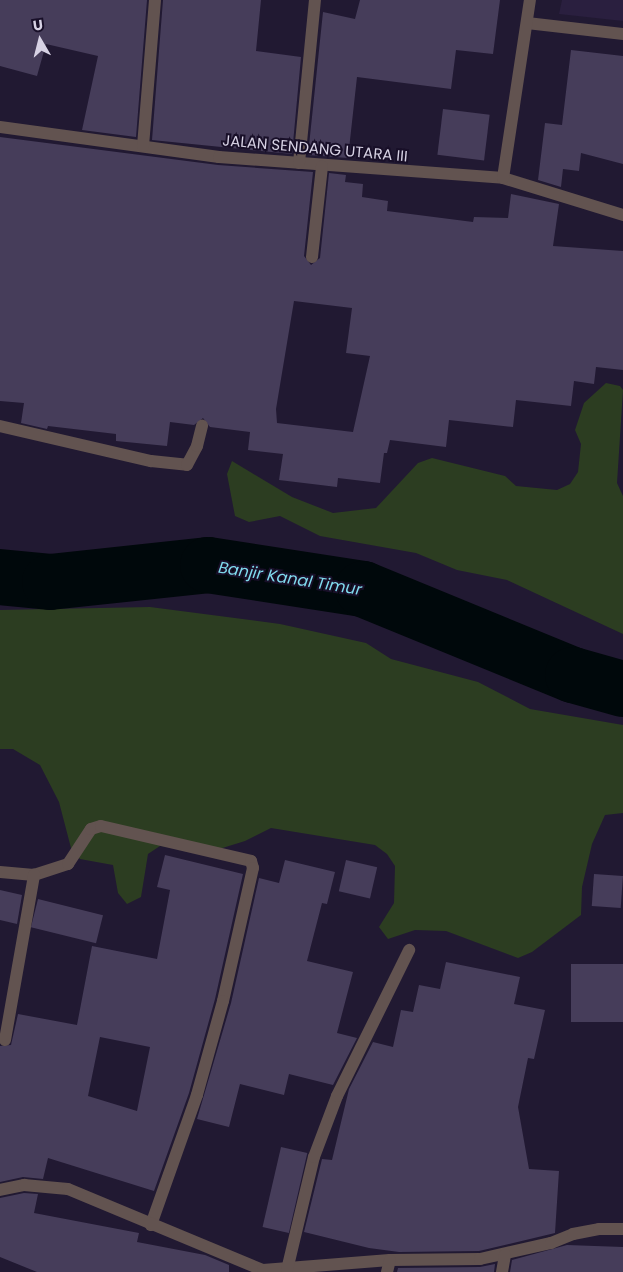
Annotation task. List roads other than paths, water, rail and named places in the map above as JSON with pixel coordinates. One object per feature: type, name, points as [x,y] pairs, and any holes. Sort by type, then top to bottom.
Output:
[{"type":"street","points":[[143,146],[155,0]]},
{"type":"street","points":[[299,164],[314,0]]},
{"type":"street","points":[[503,178],[530,0]]},
{"type":"street","points":[[527,23],[623,34]]},
{"type":"street","name":"JALAN SENDANG UTARA III","points":[[0,127],[322,167],[503,178],[623,215]]},
{"type":"street","points":[[312,257],[322,167]]},
{"type":"street","points":[[0,426],[151,461],[187,464],[197,446],[202,426]]},
{"type":"street","points":[[0,872],[34,876],[68,864],[91,829],[101,826],[251,861],[253,868],[247,896],[200,1086],[151,1225]]},
{"type":"street","points":[[6,1040],[34,876]]},
{"type":"street","points":[[287,1270],[314,1157],[334,1105],[409,950]]},
{"type":"street","points":[[0,1190],[24,1185],[68,1189],[263,1270],[388,1266],[480,1259],[551,1243],[573,1234],[623,1229]]},
{"type":"street","points":[[502,1272],[505,1254]]},
{"type":"waterway","name":"Banjir Kanal Timur","points":[[0,577],[50,582],[208,565],[363,589],[573,675],[623,689]]}]
